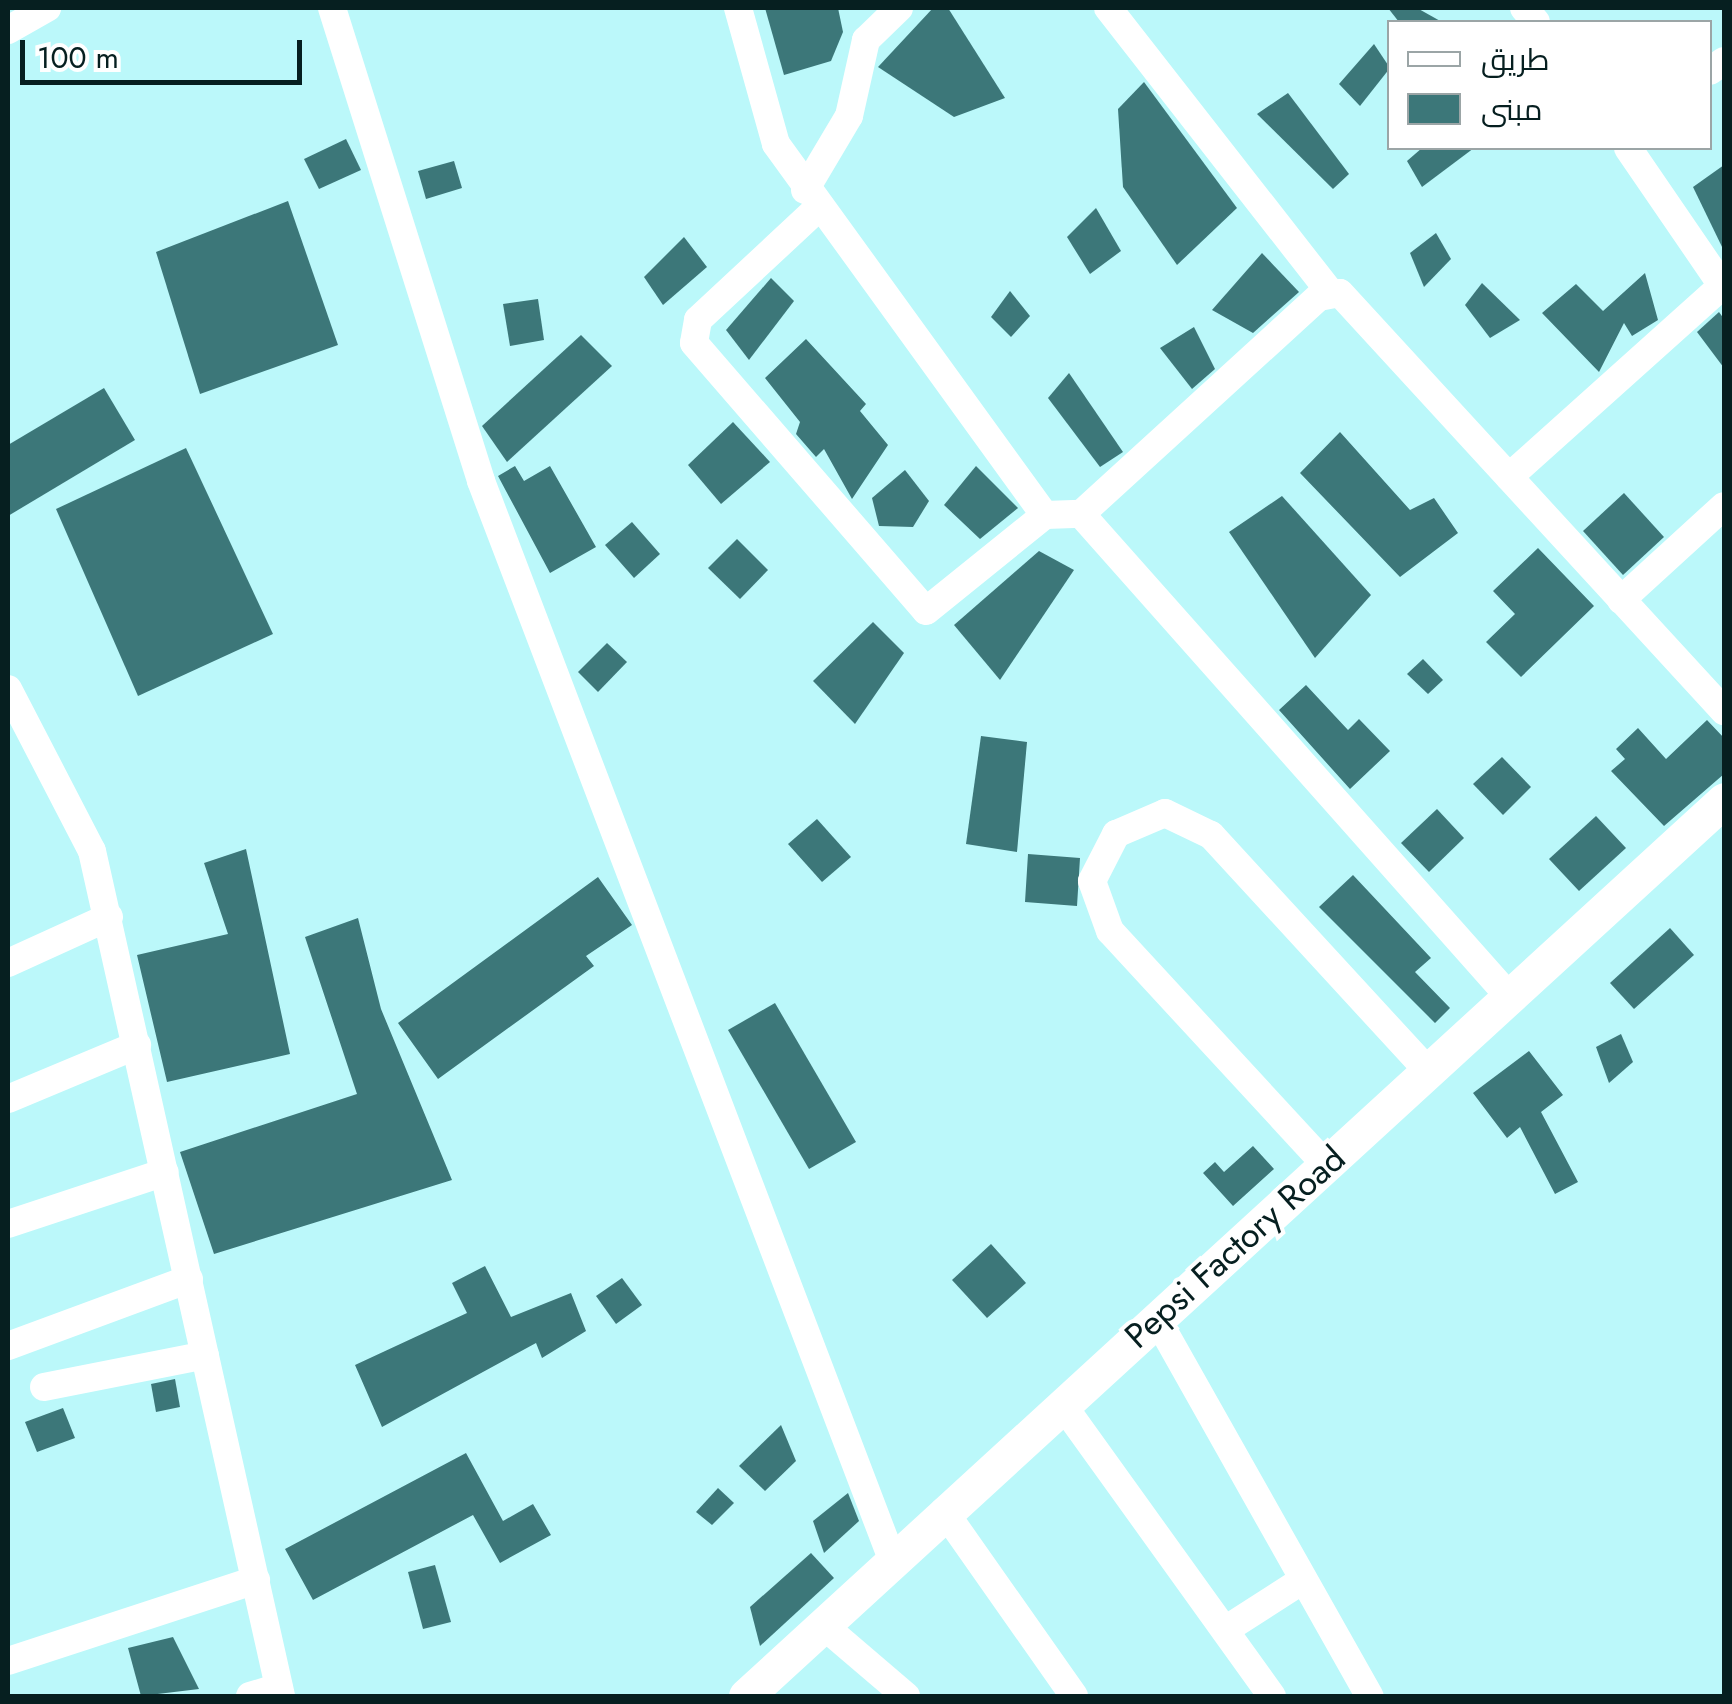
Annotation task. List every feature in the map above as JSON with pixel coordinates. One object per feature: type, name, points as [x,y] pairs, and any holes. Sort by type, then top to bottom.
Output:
[{"type":"main road","name":"Pepsi Factory Road","points":[[746,1696],[1724,800]]},
{"type":"street","points":[[8,30],[46,8]]},
{"type":"street","points":[[332,8],[481,481],[892,1559]]},
{"type":"street","points":[[738,8],[768,126],[811,199],[1045,514]]},
{"type":"street","points":[[858,8],[866,40],[849,116],[811,199],[698,320],[694,343],[926,611],[1045,514],[1082,514],[1330,292]]},
{"type":"street","points":[[866,40],[899,8]]},
{"type":"street","points":[[1108,8],[1330,292],[1350,301],[1724,711]]},
{"type":"street","points":[[1509,477],[1724,287],[1629,150]]},
{"type":"street","points":[[1621,600],[1724,506]]},
{"type":"street","points":[[1082,514],[1508,994]]},
{"type":"street","points":[[8,689],[76,808],[109,917],[280,1692],[250,1696]]},
{"type":"street","points":[[1326,1165],[1110,931],[1092,881],[1116,834],[1165,813],[1211,836],[1426,1070]]},
{"type":"street","points":[[8,962],[109,917]]},
{"type":"street","points":[[8,1099],[137,1045]]},
{"type":"street","points":[[8,1224],[165,1172]]},
{"type":"street","points":[[8,1346],[188,1279]]},
{"type":"street","points":[[1156,1319],[1369,1696]]},
{"type":"street","points":[[44,1388],[205,1356]]},
{"type":"street","points":[[1062,1404],[1272,1696]]},
{"type":"street","points":[[944,1512],[1074,1696]]},
{"type":"street","points":[[8,1661],[256,1580]]},
{"type":"street","points":[[1224,1630],[1303,1580]]},
{"type":"street","points":[[824,1626],[906,1696]]},
{"type":"building","points":[[765,8],[838,8],[843,32],[831,61],[784,75]]},
{"type":"building","points":[[933,8],[948,8],[1005,98],[954,117],[878,67]]},
{"type":"building","points":[[1388,8],[1417,8],[1438,20],[1397,20]]},
{"type":"building","points":[[1374,44],[1387,64],[1387,72],[1360,106],[1339,84]]},
{"type":"building","points":[[1144,82],[1237,208],[1177,265],[1123,187],[1118,109]]},
{"type":"building","points":[[1288,93],[1349,174],[1333,189],[1257,114]]},
{"type":"building","points":[[346,139],[361,170],[319,189],[304,159]]},
{"type":"building","points":[[1420,150],[1471,150],[1422,187],[1407,161]]},
{"type":"building","points":[[454,161],[462,188],[426,199],[418,171]]},
{"type":"building","points":[[1724,165],[1724,251],[1693,187]]},
{"type":"building","points":[[288,201],[338,345],[200,394],[156,252]]},
{"type":"building","points":[[1096,208],[1121,251],[1090,274],[1067,237]]},
{"type":"building","points":[[1436,233],[1451,259],[1424,287],[1410,253]]},
{"type":"building","points":[[684,237],[707,267],[663,305],[644,277]]},
{"type":"building","points":[[1262,253],[1299,292],[1253,333],[1212,310]]},
{"type":"building","points":[[1645,273],[1658,320],[1632,336],[1624,323],[1599,372],[1542,313],[1576,284],[1603,311]]},
{"type":"building","points":[[771,278],[794,301],[749,360],[726,330]]},
{"type":"building","points":[[1482,283],[1520,320],[1490,338],[1465,305]]},
{"type":"building","points":[[1010,291],[1030,316],[1011,337],[991,317]]},
{"type":"building","points":[[538,299],[544,340],[510,346],[503,304]]},
{"type":"building","points":[[1719,312],[1724,319],[1724,368],[1697,332]]},
{"type":"building","points":[[1194,327],[1215,369],[1192,389],[1160,348]]},
{"type":"building","points":[[581,335],[612,366],[507,462],[482,426]]},
{"type":"building","points":[[806,339],[866,404],[860,411],[888,445],[852,499],[824,449],[816,457],[796,434],[800,422],[765,378]]},
{"type":"building","points":[[1069,373],[1123,452],[1100,467],[1048,398]]},
{"type":"building","points":[[104,388],[135,440],[8,516],[8,445]]},
{"type":"building","points":[[733,422],[770,462],[721,504],[688,465]]},
{"type":"building","points":[[1340,432],[1410,510],[1434,498],[1458,533],[1400,577],[1300,473]]},
{"type":"building","points":[[186,448],[273,634],[138,696],[56,509]]},
{"type":"building","points":[[515,466],[524,481],[550,466],[596,547],[550,573],[498,476]]},
{"type":"building","points":[[976,466],[1018,508],[980,539],[944,505]]},
{"type":"building","points":[[905,470],[929,501],[913,527],[879,526],[872,498]]},
{"type":"building","points":[[1624,493],[1664,537],[1623,575],[1583,531]]},
{"type":"building","points":[[1282,496],[1371,595],[1315,658],[1229,532]]},
{"type":"building","points":[[632,522],[660,554],[634,578],[605,545]]},
{"type":"building","points":[[737,539],[768,570],[740,599],[708,568]]},
{"type":"building","points":[[1538,548],[1594,606],[1521,677],[1486,642],[1515,614],[1493,591]]},
{"type":"building","points":[[1039,551],[1074,570],[1000,680],[954,625]]},
{"type":"building","points":[[873,622],[904,653],[855,724],[813,681]]},
{"type":"building","points":[[607,643],[627,662],[598,692],[578,672]]},
{"type":"building","points":[[1423,659],[1443,680],[1428,694],[1407,674]]},
{"type":"building","points":[[1306,685],[1348,730],[1359,719],[1390,751],[1350,789],[1279,710]]},
{"type":"building","points":[[1707,720],[1724,738],[1724,774],[1664,826],[1611,771],[1625,759],[1616,749],[1638,728],[1666,759]]},
{"type":"building","points":[[981,736],[1027,742],[1017,852],[966,844]]},
{"type":"building","points":[[1502,757],[1531,787],[1503,815],[1473,784]]},
{"type":"building","points":[[1437,809],[1464,838],[1429,872],[1401,843]]},
{"type":"building","points":[[1596,816],[1626,848],[1579,891],[1549,859]]},
{"type":"building","points":[[817,819],[851,857],[822,882],[788,844]]},
{"type":"building","points":[[246,849],[290,1054],[167,1082],[137,955],[228,934],[204,863]]},
{"type":"building","points":[[1028,854],[1080,858],[1077,906],[1025,902]]},
{"type":"building","points":[[1353,875],[1431,958],[1415,972],[1450,1008],[1435,1023],[1319,907]]},
{"type":"building","points":[[598,877],[632,925],[586,956],[594,966],[438,1079],[398,1023]]},
{"type":"building","points":[[358,918],[381,1009],[452,1180],[214,1254],[180,1152],[357,1094],[305,937]]},
{"type":"building","points":[[1670,928],[1694,955],[1634,1009],[1610,983]]},
{"type":"building","points":[[775,1003],[856,1142],[809,1169],[728,1030]]},
{"type":"building","points":[[1621,1034],[1633,1062],[1609,1083],[1596,1047]]},
{"type":"building","points":[[1529,1051],[1563,1095],[1541,1112],[1578,1182],[1555,1194],[1520,1127],[1507,1138],[1473,1093]]},
{"type":"building","points":[[1253,1146],[1274,1169],[1233,1206],[1203,1173],[1215,1162],[1224,1172]]},
{"type":"building","points":[[991,1244],[1026,1283],[987,1318],[952,1280]]},
{"type":"building","points":[[485,1266],[511,1317],[571,1293],[586,1331],[542,1358],[536,1343],[382,1427],[355,1365],[467,1313],[452,1283]]},
{"type":"building","points":[[622,1278],[642,1305],[616,1324],[596,1296]]},
{"type":"building","points":[[175,1379],[180,1407],[156,1412],[151,1384]]},
{"type":"building","points":[[63,1408],[75,1438],[37,1452],[25,1422]]},
{"type":"building","points":[[781,1425],[796,1461],[765,1491],[739,1466]]},
{"type":"building","points":[[466,1453],[503,1521],[533,1504],[551,1535],[500,1563],[473,1515],[313,1600],[285,1549]]},
{"type":"building","points":[[718,1488],[734,1503],[712,1525],[696,1512]]},
{"type":"building","points":[[848,1493],[859,1521],[824,1553],[813,1521]]},
{"type":"building","points":[[811,1553],[834,1578],[760,1646],[750,1607]]},
{"type":"building","points":[[435,1565],[451,1622],[423,1629],[408,1572]]},
{"type":"building","points":[[173,1637],[199,1689],[141,1696],[128,1648]]}]
